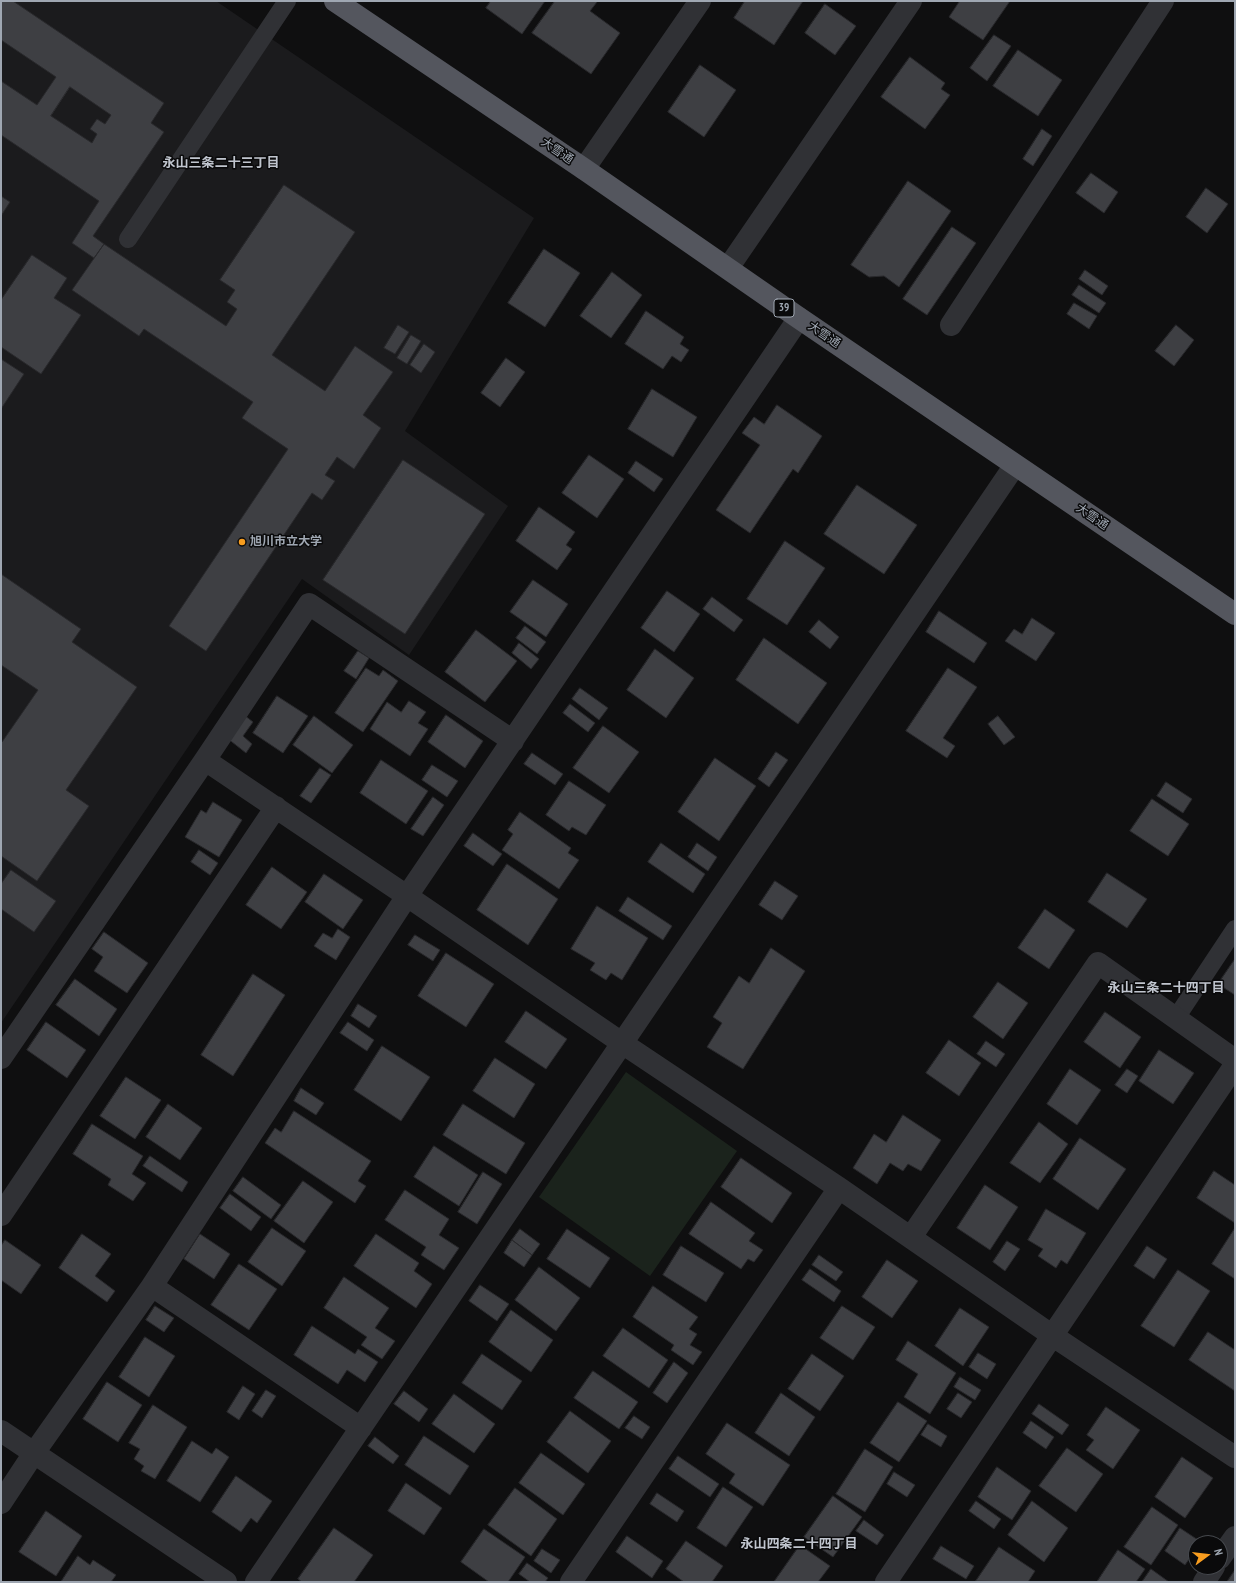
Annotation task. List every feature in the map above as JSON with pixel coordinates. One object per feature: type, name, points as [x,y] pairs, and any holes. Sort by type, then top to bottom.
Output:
[{"type":"highway","name":"大雪通","points":[[334,1],[584,169],[799,318],[1235,614]]},
{"type":"street","points":[[584,169],[700,1]]},
{"type":"street","points":[[728,268],[911,1]]},
{"type":"street","points":[[951,325],[1163,1]]},
{"type":"street","points":[[1,1503],[34,1453],[152,1286],[407,896],[799,318]]},
{"type":"street","points":[[256,1582],[1015,465]]},
{"type":"street","points":[[1,1058],[310,604],[513,741]]},
{"type":"street","points":[[205,760],[622,1043],[839,1188],[1053,1336],[1235,1458]]},
{"type":"street","points":[[1,1215],[276,807]]},
{"type":"street","points":[[911,1237],[1098,963],[1235,1060]]},
{"type":"street","points":[[886,1582],[1235,1065]]},
{"type":"street","points":[[571,1582],[839,1188]]},
{"type":"street","points":[[152,1286],[360,1428]]},
{"type":"street","points":[[1,1430],[226,1582]]},
{"type":"street","points":[[1228,1547],[1235,1537]]},
{"type":"lane","points":[[128,239],[287,1]]},
{"type":"lane","points":[[1176,1018],[1235,929]]},
{"type":"shaded area","name":"旭川市立大学","points":[[1,1],[216,1],[534,218],[405,431],[508,506],[409,655],[302,579],[1,1023]]},
{"type":"shaded area","points":[[626,1072],[737,1151],[650,1276],[539,1197]]},
{"type":"building","points":[[1,1],[13,1],[164,103],[151,123],[164,132],[93,236],[104,244],[94,258],[72,243],[99,201],[1,135],[1,81],[37,105],[56,77],[1,40]],"holes":[[[70,87],[111,115],[105,124],[97,119],[90,129],[97,134],[92,143],[51,116]]]},
{"type":"building","points":[[491,1],[545,1],[522,34],[486,8]]},
{"type":"building","points":[[555,1],[596,1],[597,2],[590,11],[620,33],[591,74],[532,33]]},
{"type":"building","points":[[745,1],[803,1],[774,45],[734,18]]},
{"type":"building","points":[[958,1],[1010,1],[983,40],[949,17],[959,2]]},
{"type":"building","points":[[825,4],[856,26],[835,55],[805,33]]},
{"type":"building","points":[[994,35],[1011,46],[987,81],[970,68]]},
{"type":"building","points":[[1018,50],[1062,80],[1038,116],[993,86]]},
{"type":"building","points":[[910,57],[945,83],[941,89],[950,95],[925,129],[881,97]]},
{"type":"building","points":[[700,65],[736,90],[704,137],[668,112]]},
{"type":"building","points":[[1042,129],[1052,136],[1033,166],[1023,159]]},
{"type":"building","points":[[1091,173],[1118,192],[1104,213],[1076,193]]},
{"type":"building","points":[[908,181],[951,211],[899,287],[884,276],[869,277],[851,265]]},
{"type":"building","points":[[284,185],[355,232],[272,355],[325,391],[355,346],[393,372],[363,415],[381,428],[354,469],[337,457],[325,475],[335,481],[322,500],[312,493],[206,651],[169,626],[288,449],[242,418],[253,402],[144,329],[139,336],[72,290],[104,244],[226,326],[237,309],[227,302],[235,290],[220,280]]},
{"type":"building","points":[[1206,188],[1228,204],[1207,233],[1186,217]]},
{"type":"building","points":[[1,196],[10,202],[1,216]]},
{"type":"building","points":[[952,227],[976,243],[927,315],[903,299]]},
{"type":"building","points":[[544,249],[580,273],[545,327],[508,303]]},
{"type":"building","points":[[32,255],[67,278],[54,298],[81,315],[41,374],[1,347],[1,300]]},
{"type":"building","points":[[1085,270],[1108,286],[1102,295],[1079,279]]},
{"type":"building","points":[[612,272],[642,295],[611,338],[580,316]]},
{"type":"building","points":[[1079,285],[1106,303],[1099,313],[1072,295]]},
{"type":"building","points":[[1074,303],[1097,316],[1089,329],[1067,314]]},
{"type":"building","points":[[646,311],[684,337],[680,344],[689,350],[681,362],[672,356],[663,369],[625,344]]},
{"type":"building","points":[[398,325],[409,332],[395,354],[384,348]]},
{"type":"building","points":[[1176,325],[1194,340],[1174,366],[1155,351]]},
{"type":"building","points":[[411,335],[421,341],[407,364],[397,358]]},
{"type":"building","points":[[424,344],[435,352],[421,373],[410,365]]},
{"type":"building","points":[[506,358],[525,372],[500,407],[481,393]]},
{"type":"building","points":[[1,359],[24,374],[1,409]]},
{"type":"building","points":[[652,389],[697,417],[673,457],[628,429]]},
{"type":"building","points":[[777,405],[822,436],[798,473],[793,469],[750,533],[716,510],[760,445],[742,433],[754,417],[764,424]]},
{"type":"building","points":[[589,455],[624,479],[597,518],[562,493]]},
{"type":"building","points":[[403,460],[485,514],[405,634],[323,580]]},
{"type":"building","points":[[636,461],[663,479],[654,492],[628,473]]},
{"type":"building","points":[[857,485],[917,525],[884,574],[824,534]]},
{"type":"building","points":[[539,507],[575,532],[566,545],[572,549],[557,570],[516,541]]},
{"type":"building","points":[[785,541],[825,568],[787,625],[747,599]]},
{"type":"building","points":[[1,574],[81,629],[72,642],[137,687],[66,790],[89,806],[37,881],[1,856],[1,742],[38,690],[1,665]]},
{"type":"building","points":[[533,580],[568,604],[546,637],[510,612]]},
{"type":"building","points":[[667,591],[700,614],[674,652],[641,628]]},
{"type":"building","points":[[712,597],[743,620],[734,632],[703,609]]},
{"type":"building","points":[[939,611],[987,643],[974,663],[926,632]]},
{"type":"building","points":[[1032,618],[1055,633],[1036,661],[1005,641],[1014,629],[1022,634]]},
{"type":"building","points":[[819,620],[839,637],[830,649],[809,632]]},
{"type":"building","points":[[525,626],[546,642],[537,654],[516,638]]},
{"type":"building","points":[[476,630],[517,661],[485,702],[445,672]]},
{"type":"building","points":[[764,638],[827,683],[798,724],[736,680]]},
{"type":"building","points":[[519,643],[539,659],[531,669],[512,653]]},
{"type":"building","points":[[655,649],[694,678],[666,718],[627,690]]},
{"type":"building","points":[[358,651],[369,658],[356,679],[344,671]]},
{"type":"building","points":[[366,668],[379,676],[383,670],[398,681],[363,732],[335,713]]},
{"type":"building","points":[[948,668],[977,687],[943,738],[955,746],[947,758],[906,731]]},
{"type":"building","points":[[580,688],[608,708],[599,720],[572,699]]},
{"type":"building","points":[[277,696],[308,716],[283,753],[253,733]]},
{"type":"building","points":[[409,701],[426,712],[418,723],[428,729],[410,756],[370,729],[387,702],[401,712]]},
{"type":"building","points":[[570,704],[595,723],[588,732],[563,713]]},
{"type":"building","points":[[244,715],[253,722],[243,736],[252,744],[246,753],[227,738]]},
{"type":"building","points":[[446,715],[483,741],[465,768],[428,742]]},
{"type":"building","points":[[314,716],[353,745],[332,773],[293,745]]},
{"type":"building","points":[[998,716],[1015,737],[1004,745],[988,724]]},
{"type":"building","points":[[603,726],[639,752],[609,793],[573,768]]},
{"type":"building","points":[[776,752],[788,760],[769,787],[758,779]]},
{"type":"building","points":[[532,753],[563,774],[555,785],[524,764]]},
{"type":"building","points":[[715,758],[756,786],[719,841],[678,812]]},
{"type":"building","points":[[381,760],[428,791],[406,824],[360,793]]},
{"type":"building","points":[[432,765],[458,781],[447,797],[422,780]]},
{"type":"building","points":[[320,768],[331,775],[311,803],[300,796]]},
{"type":"building","points":[[569,781],[606,805],[586,835],[572,827],[569,831],[546,815]]},
{"type":"building","points":[[1166,782],[1192,799],[1183,813],[1157,796]]},
{"type":"building","points":[[433,797],[444,805],[423,836],[411,829]]},
{"type":"building","points":[[1152,799],[1189,824],[1168,856],[1130,831]]},
{"type":"building","points":[[213,802],[242,820],[219,857],[185,837],[201,810],[206,813]]},
{"type":"building","points":[[520,812],[571,848],[568,853],[579,860],[559,889],[502,850],[513,834],[508,830]]},
{"type":"building","points":[[473,833],[502,854],[493,866],[464,846]]},
{"type":"building","points":[[661,843],[705,874],[693,893],[648,862]]},
{"type":"building","points":[[697,843],[717,857],[708,871],[688,857]]},
{"type":"building","points":[[199,850],[218,863],[210,875],[191,862]]},
{"type":"building","points":[[507,864],[558,899],[528,945],[477,910]]},
{"type":"building","points":[[272,867],[307,892],[281,929],[246,905]]},
{"type":"building","points":[[11,870],[56,901],[34,932],[1,909],[1,884]]},
{"type":"building","points":[[1107,873],[1147,899],[1127,928],[1088,902]]},
{"type":"building","points":[[324,874],[363,900],[343,929],[305,902]]},
{"type":"building","points":[[775,881],[798,896],[782,920],[759,905]]},
{"type":"building","points":[[628,897],[672,926],[663,940],[619,911]]},
{"type":"building","points":[[597,906],[648,938],[622,980],[611,973],[606,980],[590,970],[595,963],[571,949]]},
{"type":"building","points":[[1045,909],[1075,930],[1049,969],[1018,948]]},
{"type":"building","points":[[338,929],[350,937],[336,960],[314,946],[323,933],[332,938]]},
{"type":"building","points":[[104,932],[148,963],[127,993],[94,971],[103,957],[92,949]]},
{"type":"building","points":[[415,935],[440,950],[433,961],[408,945]]},
{"type":"building","points":[[771,948],[805,971],[743,1069],[707,1047],[722,1023],[713,1017],[739,976],[749,983]]},
{"type":"building","points":[[446,953],[494,984],[466,1027],[418,996]]},
{"type":"building","points":[[1235,959],[1235,995],[1218,984]]},
{"type":"building","points":[[253,974],[285,995],[233,1076],[201,1055]]},
{"type":"building","points":[[75,979],[117,1009],[99,1036],[56,1005]]},
{"type":"building","points":[[998,982],[1028,1003],[1003,1039],[973,1017]]},
{"type":"building","points":[[358,1004],[377,1016],[369,1028],[351,1016]]},
{"type":"building","points":[[526,1011],[567,1039],[546,1069],[505,1042]]},
{"type":"building","points":[[1105,1012],[1141,1037],[1120,1068],[1084,1042]]},
{"type":"building","points":[[46,1022],[86,1050],[67,1078],[27,1050]]},
{"type":"building","points":[[348,1022],[374,1040],[367,1051],[340,1033]]},
{"type":"building","points":[[949,1040],[981,1063],[959,1096],[926,1073]]},
{"type":"building","points":[[986,1041],[1005,1054],[996,1067],[977,1054]]},
{"type":"building","points":[[382,1046],[430,1077],[401,1121],[354,1090]]},
{"type":"building","points":[[1159,1050],[1194,1073],[1173,1104],[1139,1081]]},
{"type":"building","points":[[495,1058],[535,1084],[514,1118],[473,1091]]},
{"type":"building","points":[[1070,1069],[1101,1090],[1077,1125],[1047,1104]]},
{"type":"building","points":[[1127,1069],[1138,1076],[1127,1093],[1115,1085]]},
{"type":"building","points":[[126,1077],[161,1100],[135,1139],[100,1116]]},
{"type":"building","points":[[301,1088],[324,1103],[316,1115],[294,1101]]},
{"type":"building","points":[[168,1104],[202,1128],[180,1160],[146,1137]]},
{"type":"building","points":[[463,1104],[525,1143],[506,1174],[443,1135]]},
{"type":"building","points":[[294,1111],[371,1161],[358,1181],[366,1186],[355,1203],[265,1143],[275,1128],[281,1132]]},
{"type":"building","points":[[903,1115],[941,1140],[921,1171],[908,1164],[903,1171],[890,1163],[877,1184],[853,1168],[874,1134],[886,1142]]},
{"type":"building","points":[[1039,1122],[1068,1144],[1040,1183],[1010,1163]]},
{"type":"building","points":[[92,1124],[143,1156],[132,1174],[146,1183],[133,1201],[108,1185],[111,1179],[73,1154]]},
{"type":"building","points":[[1080,1138],[1126,1169],[1098,1210],[1053,1179]]},
{"type":"building","points":[[434,1146],[478,1175],[459,1206],[414,1177]]},
{"type":"building","points":[[150,1156],[188,1182],[182,1192],[143,1166]]},
{"type":"building","points":[[741,1158],[792,1193],[772,1223],[721,1187]]},
{"type":"building","points":[[1214,1171],[1235,1185],[1235,1223],[1197,1198]]},
{"type":"building","points":[[483,1172],[502,1184],[477,1224],[458,1212]]},
{"type":"building","points":[[243,1177],[281,1205],[271,1219],[233,1191]]},
{"type":"building","points":[[303,1181],[333,1202],[304,1243],[274,1221]]},
{"type":"building","points":[[985,1185],[1018,1207],[990,1250],[957,1228]]},
{"type":"building","points":[[405,1190],[449,1219],[439,1235],[459,1248],[444,1270],[421,1255],[426,1247],[385,1220]]},
{"type":"building","points":[[230,1194],[261,1217],[251,1231],[220,1208]]},
{"type":"building","points":[[711,1202],[755,1233],[749,1241],[763,1250],[754,1262],[748,1259],[741,1269],[689,1234]]},
{"type":"building","points":[[1046,1209],[1086,1233],[1067,1264],[1061,1260],[1056,1268],[1038,1256],[1043,1249],[1028,1240]]},
{"type":"building","points":[[272,1228],[306,1251],[282,1286],[248,1262]]},
{"type":"building","points":[[1235,1228],[1235,1279],[1212,1264]]},
{"type":"building","points":[[520,1229],[540,1244],[532,1255],[512,1240]]},
{"type":"building","points":[[567,1229],[610,1258],[590,1288],[547,1259]]},
{"type":"building","points":[[82,1234],[111,1254],[95,1276],[115,1291],[107,1302],[59,1268]]},
{"type":"building","points":[[200,1234],[230,1254],[214,1279],[184,1259]]},
{"type":"building","points":[[376,1234],[419,1263],[414,1271],[432,1284],[416,1308],[354,1266]]},
{"type":"building","points":[[5,1240],[41,1265],[21,1294],[1,1280],[1,1246]]},
{"type":"building","points":[[512,1240],[532,1255],[524,1267],[504,1253]]},
{"type":"building","points":[[1007,1241],[1020,1249],[1005,1271],[993,1262]]},
{"type":"building","points":[[681,1246],[724,1273],[706,1302],[663,1275]]},
{"type":"building","points":[[1147,1246],[1167,1259],[1154,1279],[1134,1266]]},
{"type":"building","points":[[819,1255],[843,1272],[836,1281],[812,1265]]},
{"type":"building","points":[[887,1260],[918,1281],[892,1318],[862,1297]]},
{"type":"building","points":[[239,1264],[277,1289],[249,1330],[211,1305]]},
{"type":"building","points":[[539,1267],[580,1298],[556,1331],[515,1300]]},
{"type":"building","points":[[810,1269],[841,1291],[834,1302],[802,1280]]},
{"type":"building","points":[[1178,1270],[1210,1291],[1174,1347],[1141,1326]]},
{"type":"building","points":[[344,1277],[389,1308],[375,1328],[395,1341],[382,1359],[361,1345],[367,1337],[324,1308]]},
{"type":"building","points":[[480,1285],[509,1304],[497,1321],[469,1301]]},
{"type":"building","points":[[653,1286],[698,1317],[689,1329],[697,1334],[690,1345],[702,1352],[693,1365],[671,1350],[674,1345],[633,1317]]},
{"type":"building","points":[[155,1306],[174,1318],[164,1332],[146,1320]]},
{"type":"building","points":[[842,1306],[875,1327],[853,1360],[820,1338]]},
{"type":"building","points":[[960,1308],[989,1327],[963,1366],[935,1346]]},
{"type":"building","points":[[511,1310],[553,1340],[531,1372],[489,1342]]},
{"type":"building","points":[[312,1326],[355,1354],[358,1349],[378,1362],[365,1382],[347,1370],[338,1384],[294,1355]]},
{"type":"building","points":[[623,1328],[668,1360],[649,1388],[603,1356]]},
{"type":"building","points":[[1208,1332],[1235,1350],[1235,1391],[1189,1360]]},
{"type":"building","points":[[145,1337],[175,1356],[149,1397],[119,1377]]},
{"type":"building","points":[[908,1341],[956,1373],[930,1414],[904,1397],[918,1374],[896,1360]]},
{"type":"building","points":[[978,1353],[996,1364],[987,1379],[969,1367]]},
{"type":"building","points":[[482,1354],[522,1381],[502,1410],[462,1383]]},
{"type":"building","points":[[812,1354],[844,1376],[820,1411],[788,1389]]},
{"type":"building","points":[[674,1362],[688,1373],[667,1403],[653,1393]]},
{"type":"building","points":[[593,1371],[638,1402],[619,1429],[574,1398]]},
{"type":"building","points":[[960,1377],[981,1390],[975,1400],[954,1387]]},
{"type":"building","points":[[107,1382],[142,1405],[118,1442],[83,1419]]},
{"type":"building","points":[[243,1386],[255,1394],[239,1420],[227,1412]]},
{"type":"building","points":[[266,1390],[276,1396],[262,1418],[252,1411]]},
{"type":"building","points":[[404,1391],[428,1409],[419,1422],[394,1404]]},
{"type":"building","points":[[781,1393],[815,1417],[789,1456],[755,1433]]},
{"type":"building","points":[[958,1393],[972,1402],[961,1418],[947,1409]]},
{"type":"building","points":[[454,1394],[495,1424],[474,1453],[432,1424]]},
{"type":"building","points":[[898,1402],[927,1421],[899,1462],[870,1443]]},
{"type":"building","points":[[1039,1404],[1069,1425],[1062,1435],[1032,1414]]},
{"type":"building","points":[[153,1405],[187,1427],[155,1479],[141,1471],[144,1466],[134,1459],[140,1449],[129,1443]]},
{"type":"building","points":[[1106,1407],[1140,1430],[1113,1469],[1086,1450],[1094,1440],[1087,1435]]},
{"type":"building","points":[[570,1411],[611,1441],[588,1473],[547,1442]]},
{"type":"building","points":[[634,1416],[650,1427],[642,1439],[625,1428]]},
{"type":"building","points":[[1031,1421],[1054,1437],[1046,1449],[1023,1433]]},
{"type":"building","points":[[727,1423],[790,1465],[763,1506],[729,1483],[735,1474],[706,1454]]},
{"type":"building","points":[[928,1424],[947,1436],[941,1447],[921,1435]]},
{"type":"building","points":[[424,1436],[469,1466],[450,1495],[405,1465]]},
{"type":"building","points":[[375,1437],[399,1456],[393,1464],[368,1446]]},
{"type":"building","points":[[192,1441],[212,1454],[216,1448],[229,1457],[200,1502],[167,1481]]},
{"type":"building","points":[[1067,1448],[1103,1474],[1076,1512],[1039,1486]]},
{"type":"building","points":[[865,1449],[893,1467],[865,1512],[836,1494]]},
{"type":"building","points":[[541,1453],[585,1484],[563,1515],[519,1483]]},
{"type":"building","points":[[678,1456],[719,1484],[710,1497],[669,1469]]},
{"type":"building","points":[[1182,1457],[1213,1478],[1185,1518],[1155,1497]]},
{"type":"building","points":[[997,1467],[1031,1491],[1012,1520],[978,1497]]},
{"type":"building","points":[[894,1472],[915,1485],[907,1497],[887,1484]]},
{"type":"building","points":[[236,1476],[272,1501],[257,1523],[251,1518],[241,1532],[212,1512]]},
{"type":"building","points":[[406,1483],[442,1508],[424,1535],[388,1511]]},
{"type":"building","points":[[723,1487],[753,1507],[726,1547],[697,1528]]},
{"type":"building","points":[[515,1488],[557,1519],[531,1556],[488,1525]]},
{"type":"building","points":[[657,1493],[684,1511],[677,1522],[650,1504]]},
{"type":"building","points":[[833,1496],[862,1517],[833,1557],[804,1537]]},
{"type":"building","points":[[976,1501],[1001,1519],[994,1529],[969,1511]]},
{"type":"building","points":[[1032,1501],[1068,1528],[1044,1562],[1008,1535]]},
{"type":"building","points":[[1152,1507],[1178,1525],[1151,1565],[1124,1547]]},
{"type":"building","points":[[46,1511],[82,1536],[56,1576],[19,1552]]},
{"type":"building","points":[[864,1520],[884,1535],[877,1545],[856,1531]]},
{"type":"building","points":[[334,1528],[373,1555],[354,1582],[302,1582],[298,1579]]},
{"type":"building","points":[[1180,1528],[1190,1535],[1188,1535],[1188,1561],[1185,1565],[1165,1551]]},
{"type":"building","points":[[484,1529],[525,1557],[508,1582],[489,1582],[461,1562]]},
{"type":"building","points":[[627,1536],[663,1561],[652,1578],[616,1552]]},
{"type":"building","points":[[686,1541],[723,1566],[712,1582],[684,1582],[666,1569]]},
{"type":"building","points":[[800,1545],[830,1566],[818,1582],[774,1582]]},
{"type":"building","points":[[941,1546],[974,1566],[966,1579],[933,1559]]},
{"type":"building","points":[[999,1547],[1035,1571],[1028,1582],[976,1581]]},
{"type":"building","points":[[542,1549],[560,1560],[551,1573],[534,1561]]},
{"type":"building","points":[[1118,1550],[1145,1569],[1136,1582],[1097,1582]]},
{"type":"building","points":[[78,1556],[90,1565],[93,1560],[116,1575],[111,1582],[61,1582]]},
{"type":"building","points":[[527,1563],[548,1578],[545,1582],[530,1582],[519,1574]]},
{"type":"building","points":[[1151,1569],[1169,1582],[1142,1582]]},
{"type":"building","points":[[1235,1570],[1235,1582],[1227,1582]]},
{"type":"place","name":"旭川市立大学","points":[[242,542]]},
{"type":"district","name":"永山三条二十三丁目","points":[[221,163]]},
{"type":"district","name":"永山三条二十四丁目","points":[[1166,988]]},
{"type":"district","name":"永山四条二十四丁目","points":[[799,1544]]}]
